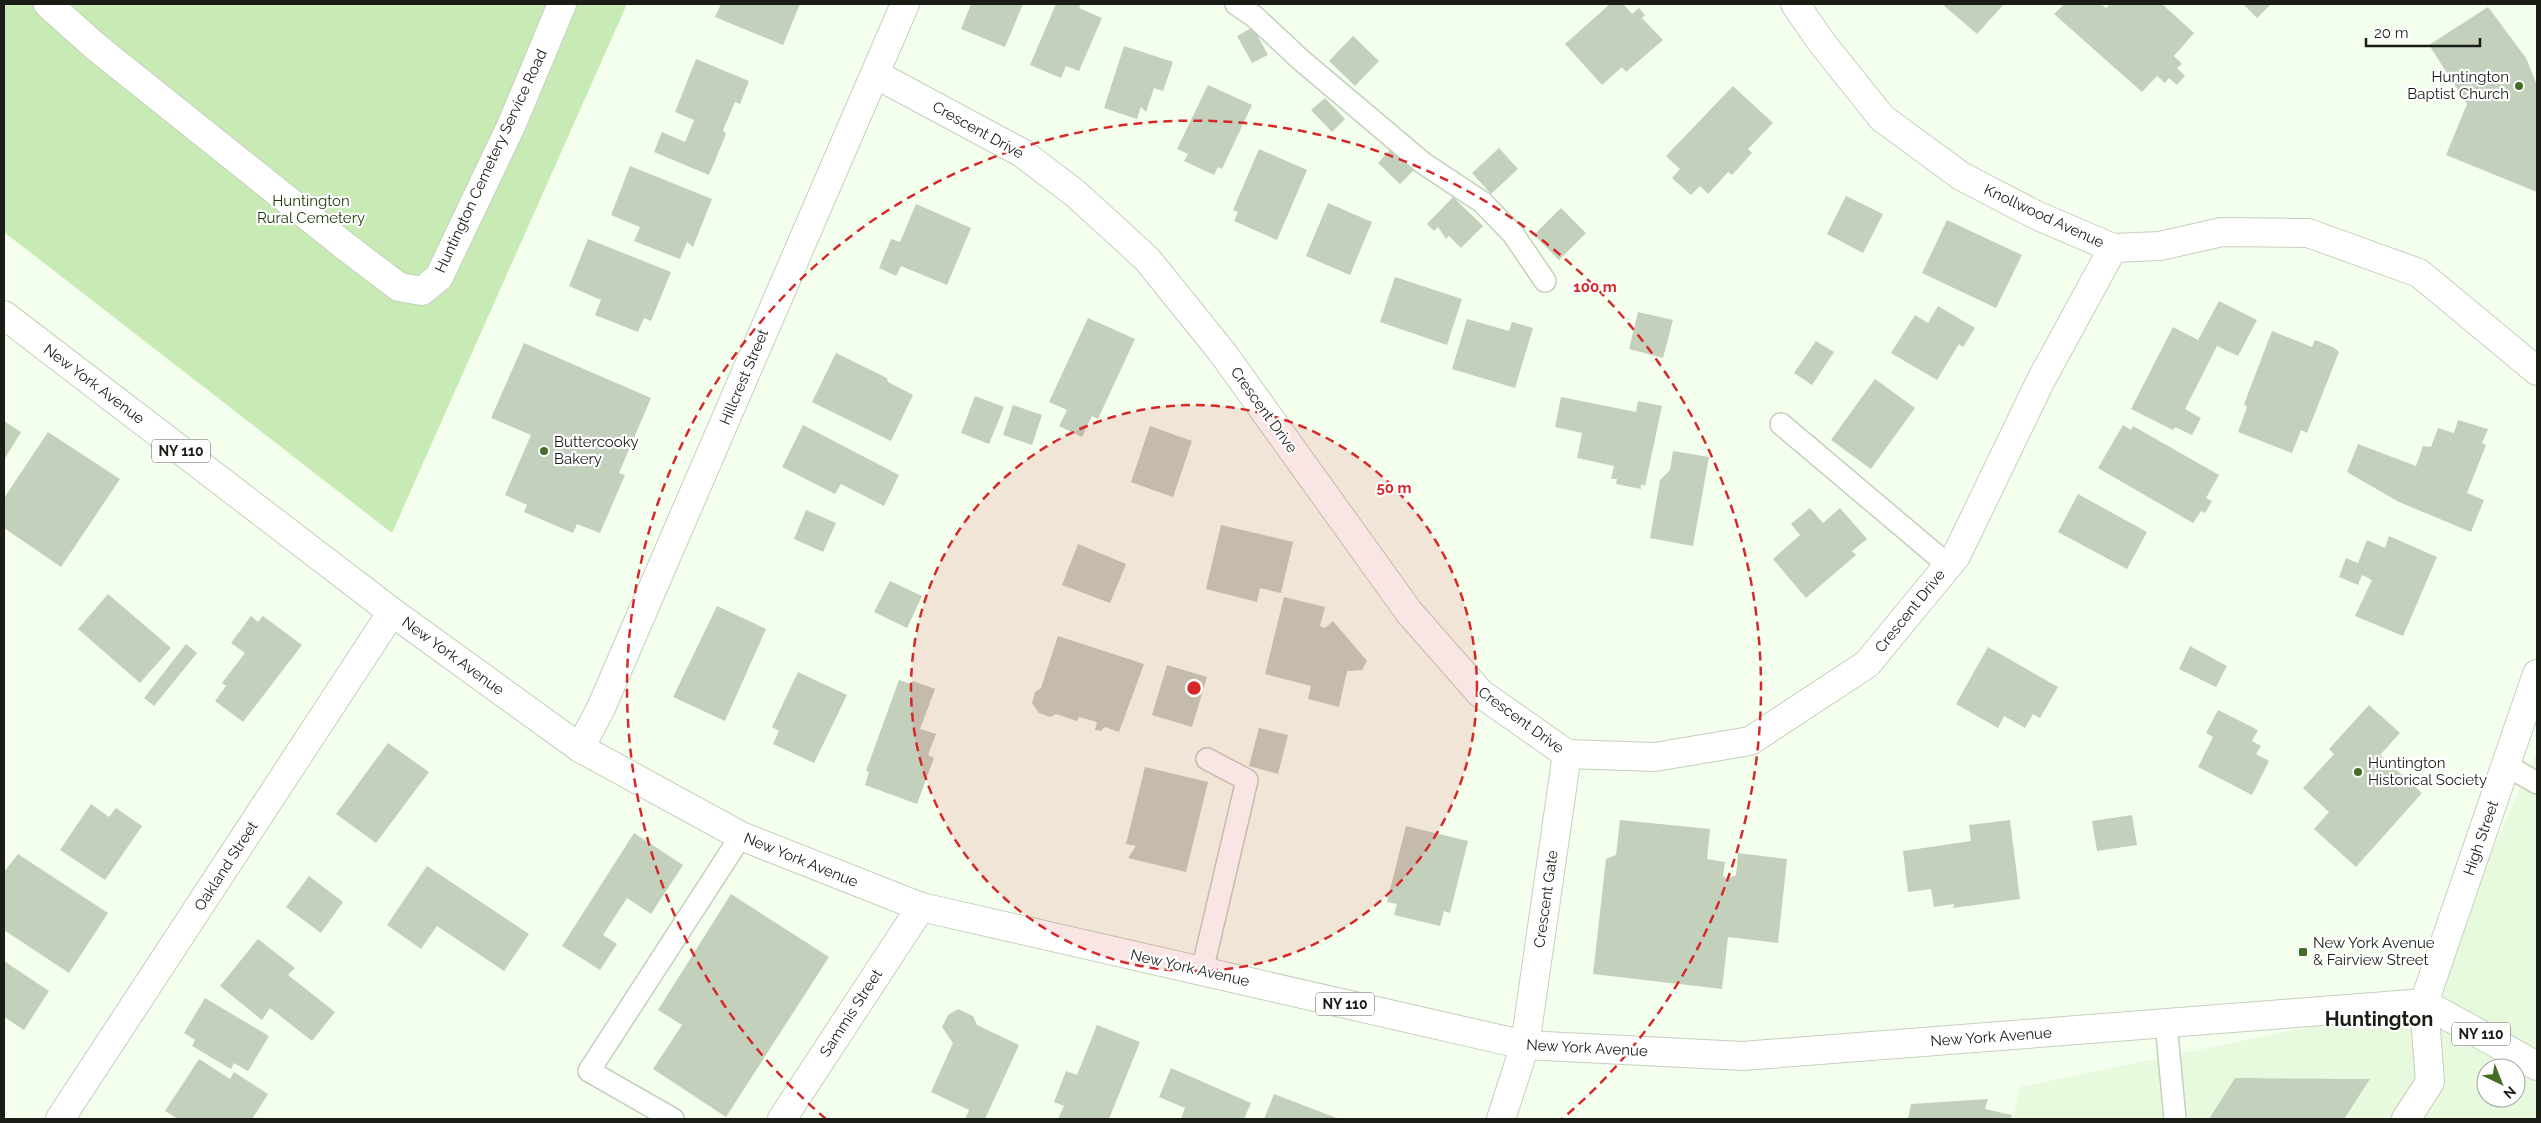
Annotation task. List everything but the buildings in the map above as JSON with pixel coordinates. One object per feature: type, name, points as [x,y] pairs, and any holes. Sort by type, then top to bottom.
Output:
[{"type":"street","name":"Huntington Cemetery Service Road","points":[[48,4],[104,53],[345,246],[399,287],[422,291],[440,277],[511,126],[562,4]]},
{"type":"street","name":"Hillcrest Street","points":[[580,748],[609,690],[905,4]]},
{"type":"street","name":"Knollwood Avenue","points":[[1795,4],[1822,43],[1882,118],[1961,176],[2038,216],[2113,248],[2160,246],[2222,232],[2308,233],[2419,273],[2537,371]]},
{"type":"street","name":"Crescent Drive","points":[[875,74],[1022,153],[1076,194],[1148,259],[1222,352],[1410,612],[1480,693],[1567,754],[1655,757],[1750,741],[1867,664],[1956,556],[2041,380],[2113,248]]},
{"type":"street","name":"New York Avenue","points":[[4,315],[392,612],[580,748],[741,836],[920,907],[1525,1045],[1744,1056],[2424,1003]]},
{"type":"street","name":"Oakland Street","points":[[60,1119],[392,612]]},
{"type":"street","name":"High Street","points":[[2424,1003],[2537,674]]},
{"type":"street","name":"Crescent Gate","points":[[1501,1119],[1525,1045],[1567,754]]},
{"type":"street","name":"Sammis Street","points":[[782,1119],[920,907]]},
{"type":"street","name":"NY 110","points":[[2424,1003],[2537,1066]]},
{"type":"street","points":[[2406,1119],[2430,1082],[2424,1003]]},
{"type":"lane","points":[[1236,4],[1254,17],[1301,60],[1423,163],[1482,202],[1514,234],[1545,281]]},
{"type":"lane","points":[[1781,424],[1948,565]]},
{"type":"lane","points":[[1202,971],[1248,780],[1207,760]]},
{"type":"lane","points":[[2506,766],[2537,783]]},
{"type":"lane","points":[[673,1119],[589,1071],[741,836]]},
{"type":"lane","points":[[2166,1023],[2175,1119]]},
{"type":"shaded area","points":[[2537,751],[2537,1119],[2013,1119],[2020,1087],[2424,1003]]},
{"type":"green space","name":"Huntington Rural Cemetery","points":[[4,4],[627,4],[392,533],[4,232]]},
{"type":"place","name":"Huntington Baptist Church","points":[[2519,86]]},
{"type":"place","name":"Buttercooky Bakery","points":[[544,451]]},
{"type":"place","name":"Huntington Historical Society","points":[[2358,772]]},
{"type":"place","name":"New York Avenue & Fairview Street","points":[[2303,952]]},
{"type":"district","name":"Huntington","points":[[2379,1019]]}]
